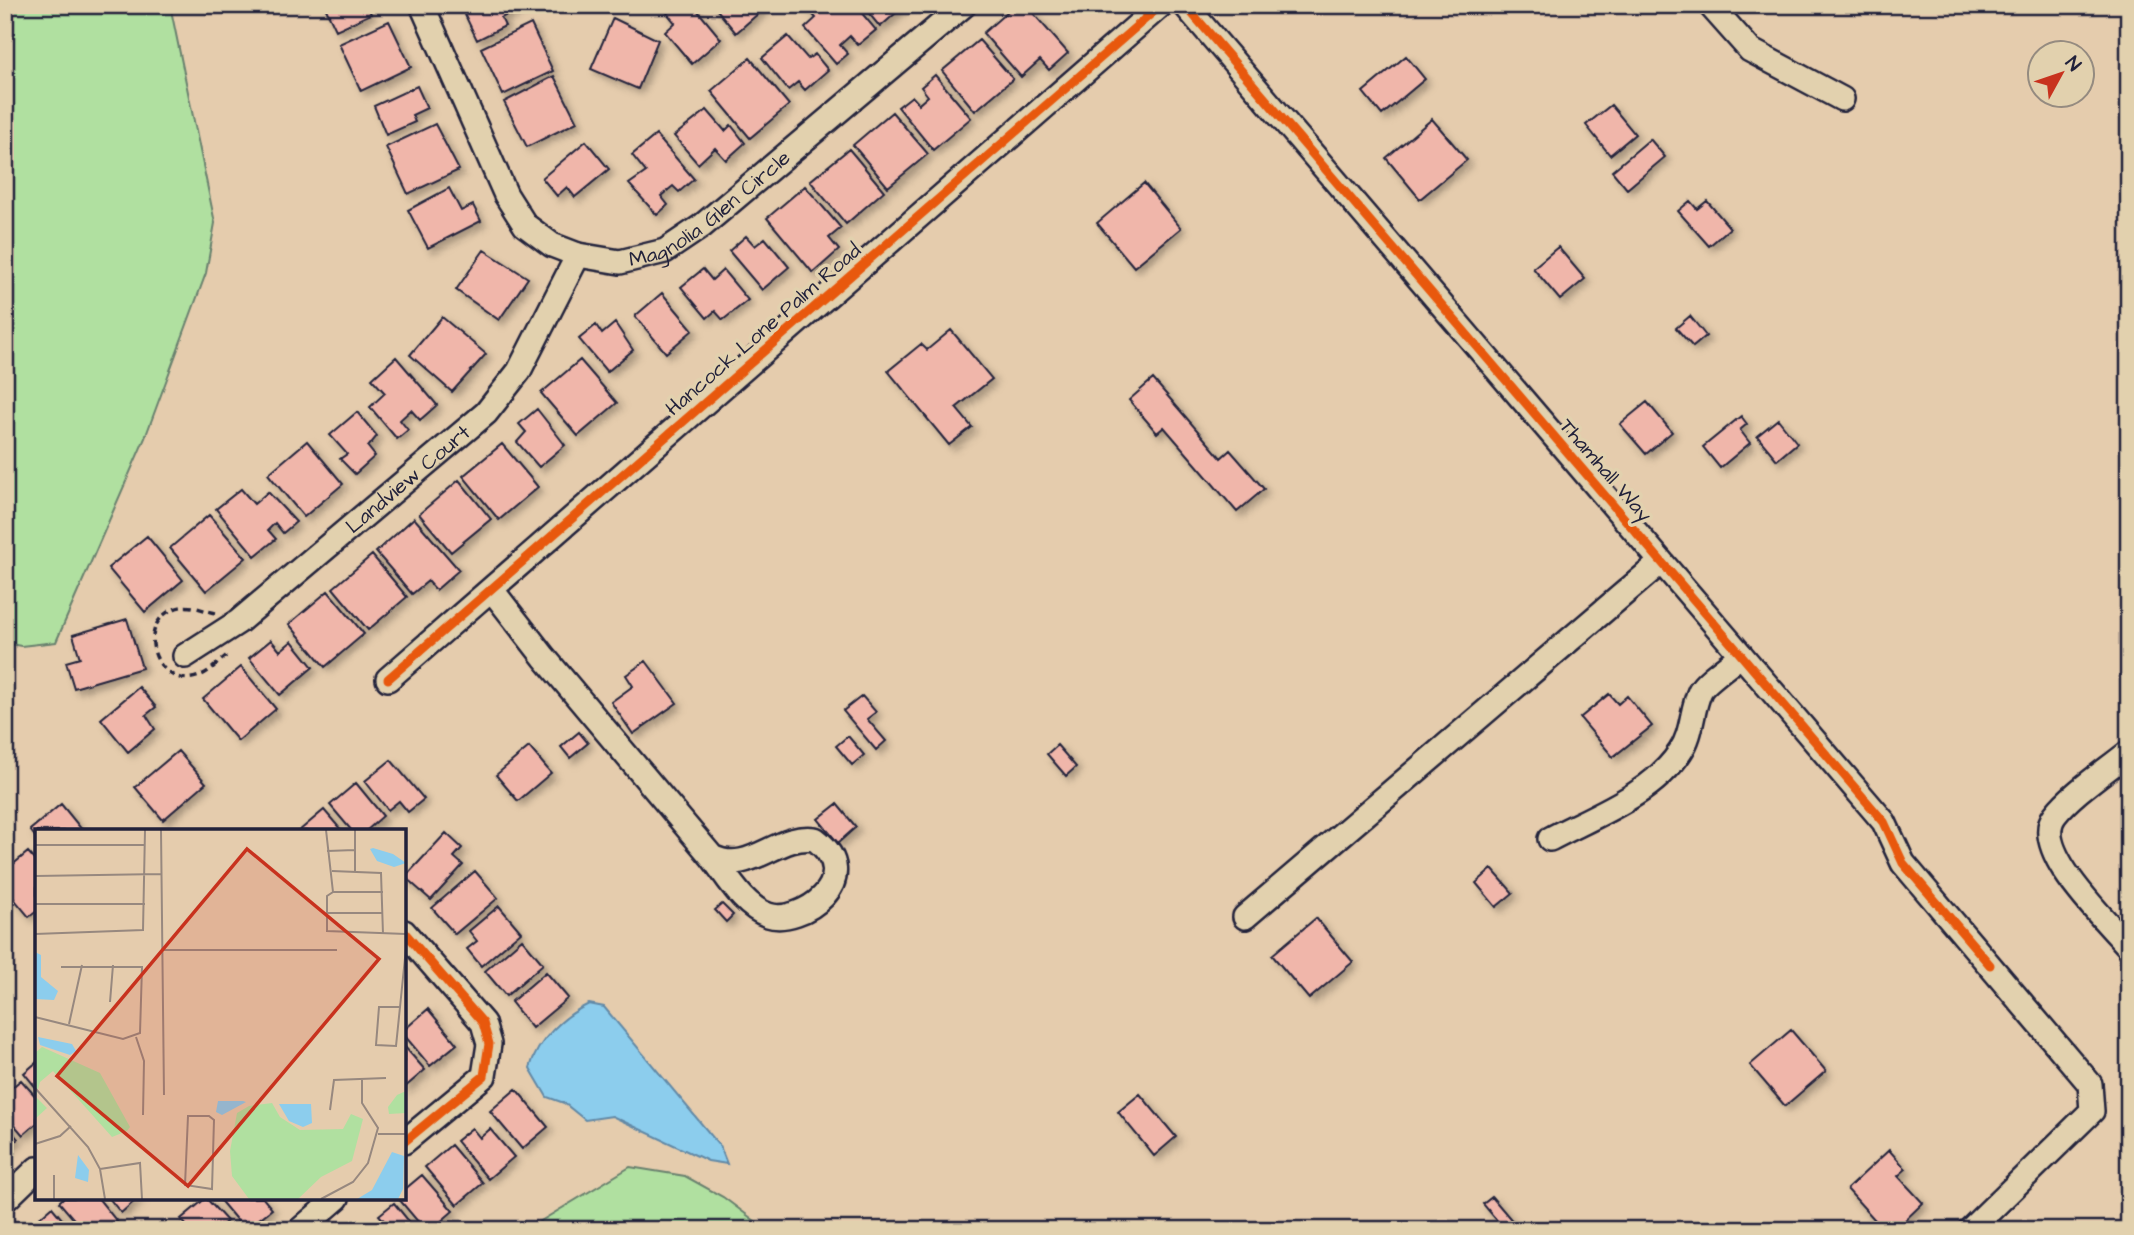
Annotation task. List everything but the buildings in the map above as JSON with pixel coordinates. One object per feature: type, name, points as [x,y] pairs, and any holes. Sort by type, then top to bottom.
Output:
[{"type":"street","name":"Magnolia Glen Circle","points":[[422,5],[506,195],[525,225],[552,246],[578,255],[621,262],[665,251],[702,226],[964,5]]},
{"type":"street","name":"Hancock Lone Palm Road","points":[[388,679],[1161,5]]},
{"type":"street","name":"Thamhall Way","points":[[1185,5],[1884,822],[1903,863],[2090,1084],[2092,1111],[1970,1230]]},
{"type":"street","points":[[1710,5],[1750,50],[1842,99]]},
{"type":"street","name":"Landview Court","points":[[186,656],[238,622],[486,413],[519,371],[578,255]]},
{"type":"street","points":[[1245,916],[1661,562]]},
{"type":"street","points":[[492,590],[544,657],[712,857],[755,908],[780,918],[795,914],[827,893],[835,881],[831,855],[815,839],[795,839],[751,860],[729,863],[712,857]]},
{"type":"street","points":[[1550,839],[1623,801],[1679,755],[1690,734],[1701,688],[1741,655]]},
{"type":"street","points":[[2129,752],[2056,814],[2049,836],[2055,859],[2129,947]]},
{"type":"street","points":[[406,934],[483,1023],[489,1044],[484,1076],[406,1140]]},
{"type":"street","points":[[5,1200],[35,1171]]},
{"type":"street","points":[[300,1230],[335,1200]]},
{"type":"path","points":[[218,613],[201,607],[173,609],[162,617],[154,629],[153,653],[159,664],[171,675],[186,678],[207,672],[230,652]]},
{"type":"green space","points":[[7,5],[170,5],[215,223],[206,273],[145,438],[56,642],[21,646],[5,643]]},
{"type":"green space","points":[[630,1167],[685,1176],[723,1197],[767,1230],[526,1230]]},
{"type":"water","points":[[589,1004],[604,1007],[720,1146],[727,1164],[708,1161],[612,1116],[585,1120],[564,1103],[547,1097],[530,1068],[533,1058],[552,1030]]},
{"type":"cycle path","points":[[388,679],[1161,5]]},
{"type":"cycle path","points":[[1185,5],[1884,822],[1903,863],[1990,965]]},
{"type":"cycle path","points":[[406,934],[483,1023],[489,1044],[484,1076],[406,1140]]}]
